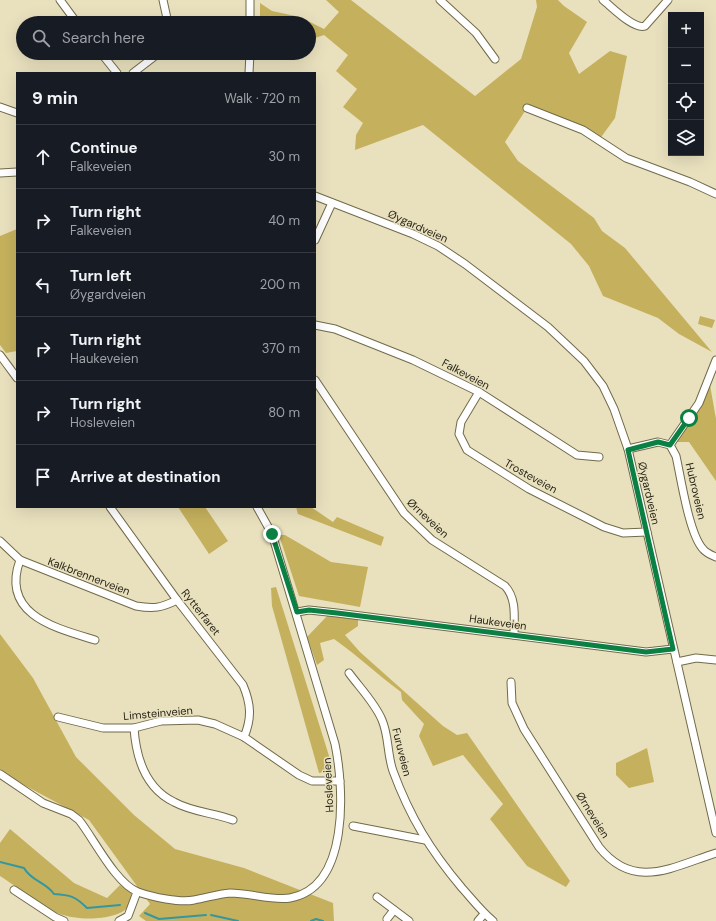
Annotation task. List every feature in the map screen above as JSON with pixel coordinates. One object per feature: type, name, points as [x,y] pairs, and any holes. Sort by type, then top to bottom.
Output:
[{"type":"street","points":[[60,0],[72,16]]},
{"type":"street","points":[[163,0],[166,16]]},
{"type":"street","points":[[250,0],[250,16]]},
{"type":"street","points":[[440,0],[476,33],[495,59]]},
{"type":"street","points":[[603,0],[633,24],[641,28],[645,26],[668,0]]},
{"type":"street","points":[[107,60],[116,72]]},
{"type":"street","points":[[134,72],[150,60]]},
{"type":"street","points":[[249,72],[250,60]]},
{"type":"street","points":[[0,107],[16,113]]},
{"type":"street","points":[[527,108],[583,130],[626,158],[690,182],[716,194]]},
{"type":"street","points":[[0,173],[16,172]]},
{"type":"street","name":"Øygardveien","points":[[316,196],[413,234],[443,249],[562,339],[584,361],[603,386],[614,409],[628,450],[716,833]]},
{"type":"street","points":[[316,238],[332,203]]},
{"type":"street","name":"Falkeveien","points":[[316,325],[335,330],[413,360],[479,392],[577,455],[599,457]]},
{"type":"street","points":[[0,355],[16,377]]},
{"type":"street","points":[[628,450],[658,442],[670,445],[699,402],[716,360]]},
{"type":"street","name":"Ørneveien","points":[[316,381],[404,513],[432,540],[505,586],[511,592],[514,612],[514,635]]},
{"type":"street","name":"Trosteveien","points":[[479,392],[461,422],[460,434],[467,450],[529,489],[604,526],[623,533],[647,532]]},
{"type":"street","name":"Hubroveien","points":[[670,445],[676,456],[695,536],[702,549],[716,557]]},
{"type":"street","name":"Rytterfaret","points":[[111,508],[177,600],[243,686],[250,701],[251,716],[244,737]]},
{"type":"street","name":"Hosleveien","points":[[0,774],[43,803],[71,814],[79,820],[115,873],[137,892],[180,901],[228,893],[248,893],[290,898],[310,890],[323,876],[336,845],[341,812],[340,782],[335,744],[297,612],[272,534],[258,508]]},
{"type":"street","name":"Kalkbrennerveien","points":[[0,542],[20,560],[136,606],[152,609],[163,607],[177,600]]},
{"type":"street","points":[[20,560],[15,571],[13,588],[22,606],[29,613],[52,626],[95,640]]},
{"type":"street","name":"Haukeveien","points":[[297,612],[309,610],[337,613],[646,652],[673,649]]},
{"type":"street","points":[[677,662],[696,658],[716,660]]},
{"type":"street","name":"Furuveien","points":[[349,673],[376,708],[382,720],[392,768],[411,813],[425,840],[443,865],[484,914],[493,921]]},
{"type":"street","name":"Ørneveien","points":[[511,682],[512,703],[524,730],[599,847],[614,863],[636,873],[645,873],[675,866],[716,853]]},
{"type":"street","name":"Limsteinveien","points":[[58,717],[103,728],[134,728],[162,722],[198,720],[215,724],[244,737],[299,775],[312,781],[340,782]]},
{"type":"street","points":[[134,728],[136,754],[140,766],[154,786],[163,795],[174,802],[189,808],[233,820]]},
{"type":"street","points":[[353,826],[425,840]]},
{"type":"street","points":[[14,890],[55,917],[64,921]]},
{"type":"street","points":[[119,921],[127,919],[137,892]]},
{"type":"street","points":[[377,897],[409,921]]},
{"type":"street","points":[[387,919],[394,910]]},
{"type":"street","points":[[478,921],[484,914]]},
{"type":"shaded area","points":[[326,0],[351,0],[475,96],[521,59],[537,7],[536,0],[558,0],[587,22],[569,53],[579,74],[610,51],[627,56],[615,118],[599,140],[527,108],[505,142],[518,161],[594,218],[602,231],[625,248],[712,352],[679,334],[658,318],[603,296],[589,266],[571,244],[423,125],[355,150],[356,135],[363,123],[343,107],[357,89],[336,71],[348,55],[324,35],[316,38],[316,25],[324,29],[339,12]]},
{"type":"shaded area","points":[[260,3],[272,11],[295,16],[260,16]]},
{"type":"shaded area","points":[[16,229],[16,351],[6,353],[0,345],[0,236]]},
{"type":"shaded area","points":[[700,316],[715,320],[712,328],[698,324]]},
{"type":"shaded area","points":[[710,385],[716,419],[716,481],[689,442],[674,442],[705,397]]},
{"type":"shaded area","points":[[179,508],[206,508],[228,541],[209,554]]},
{"type":"shaded area","points":[[296,508],[312,508],[333,522],[337,517],[384,537],[381,546],[298,514]]},
{"type":"shaded area","points":[[279,535],[285,535],[331,562],[368,567],[360,607],[299,596]]},
{"type":"shaded area","points":[[276,587],[330,759],[328,771],[319,773],[272,606],[271,588]]},
{"type":"shaded area","points":[[328,615],[358,618],[358,626],[345,635],[360,652],[443,726],[457,735],[467,733],[570,881],[566,887],[527,866],[490,819],[503,804],[463,755],[433,766],[419,736],[424,724],[402,700],[401,692],[334,639],[320,643],[324,660],[317,665],[307,637]]},
{"type":"shaded area","points":[[0,634],[33,678],[76,757],[134,815],[175,849],[244,868],[333,903],[334,921],[146,921],[139,916],[150,904],[89,820],[0,772]]},
{"type":"shaded area","points":[[647,748],[654,782],[629,788],[616,775],[616,763]]},
{"type":"shaded area","points":[[10,829],[74,883],[107,898],[120,885],[131,893],[130,905],[125,910],[108,917],[77,918],[60,914],[38,902],[0,876],[0,843]]},
{"type":"waterway","points":[[0,862],[24,868],[31,876],[51,890],[54,894],[72,897],[87,908],[120,905]]},
{"type":"waterway","points":[[145,913],[159,919],[206,915]]},
{"type":"waterway","points":[[211,915],[238,921]]},
{"type":"waterway","points":[[311,921],[316,919],[323,921]]},
{"type":"route","points":[[272,534],[297,612],[309,610],[337,613],[646,652],[673,649],[628,450],[658,442],[670,445],[689,418]]}]
